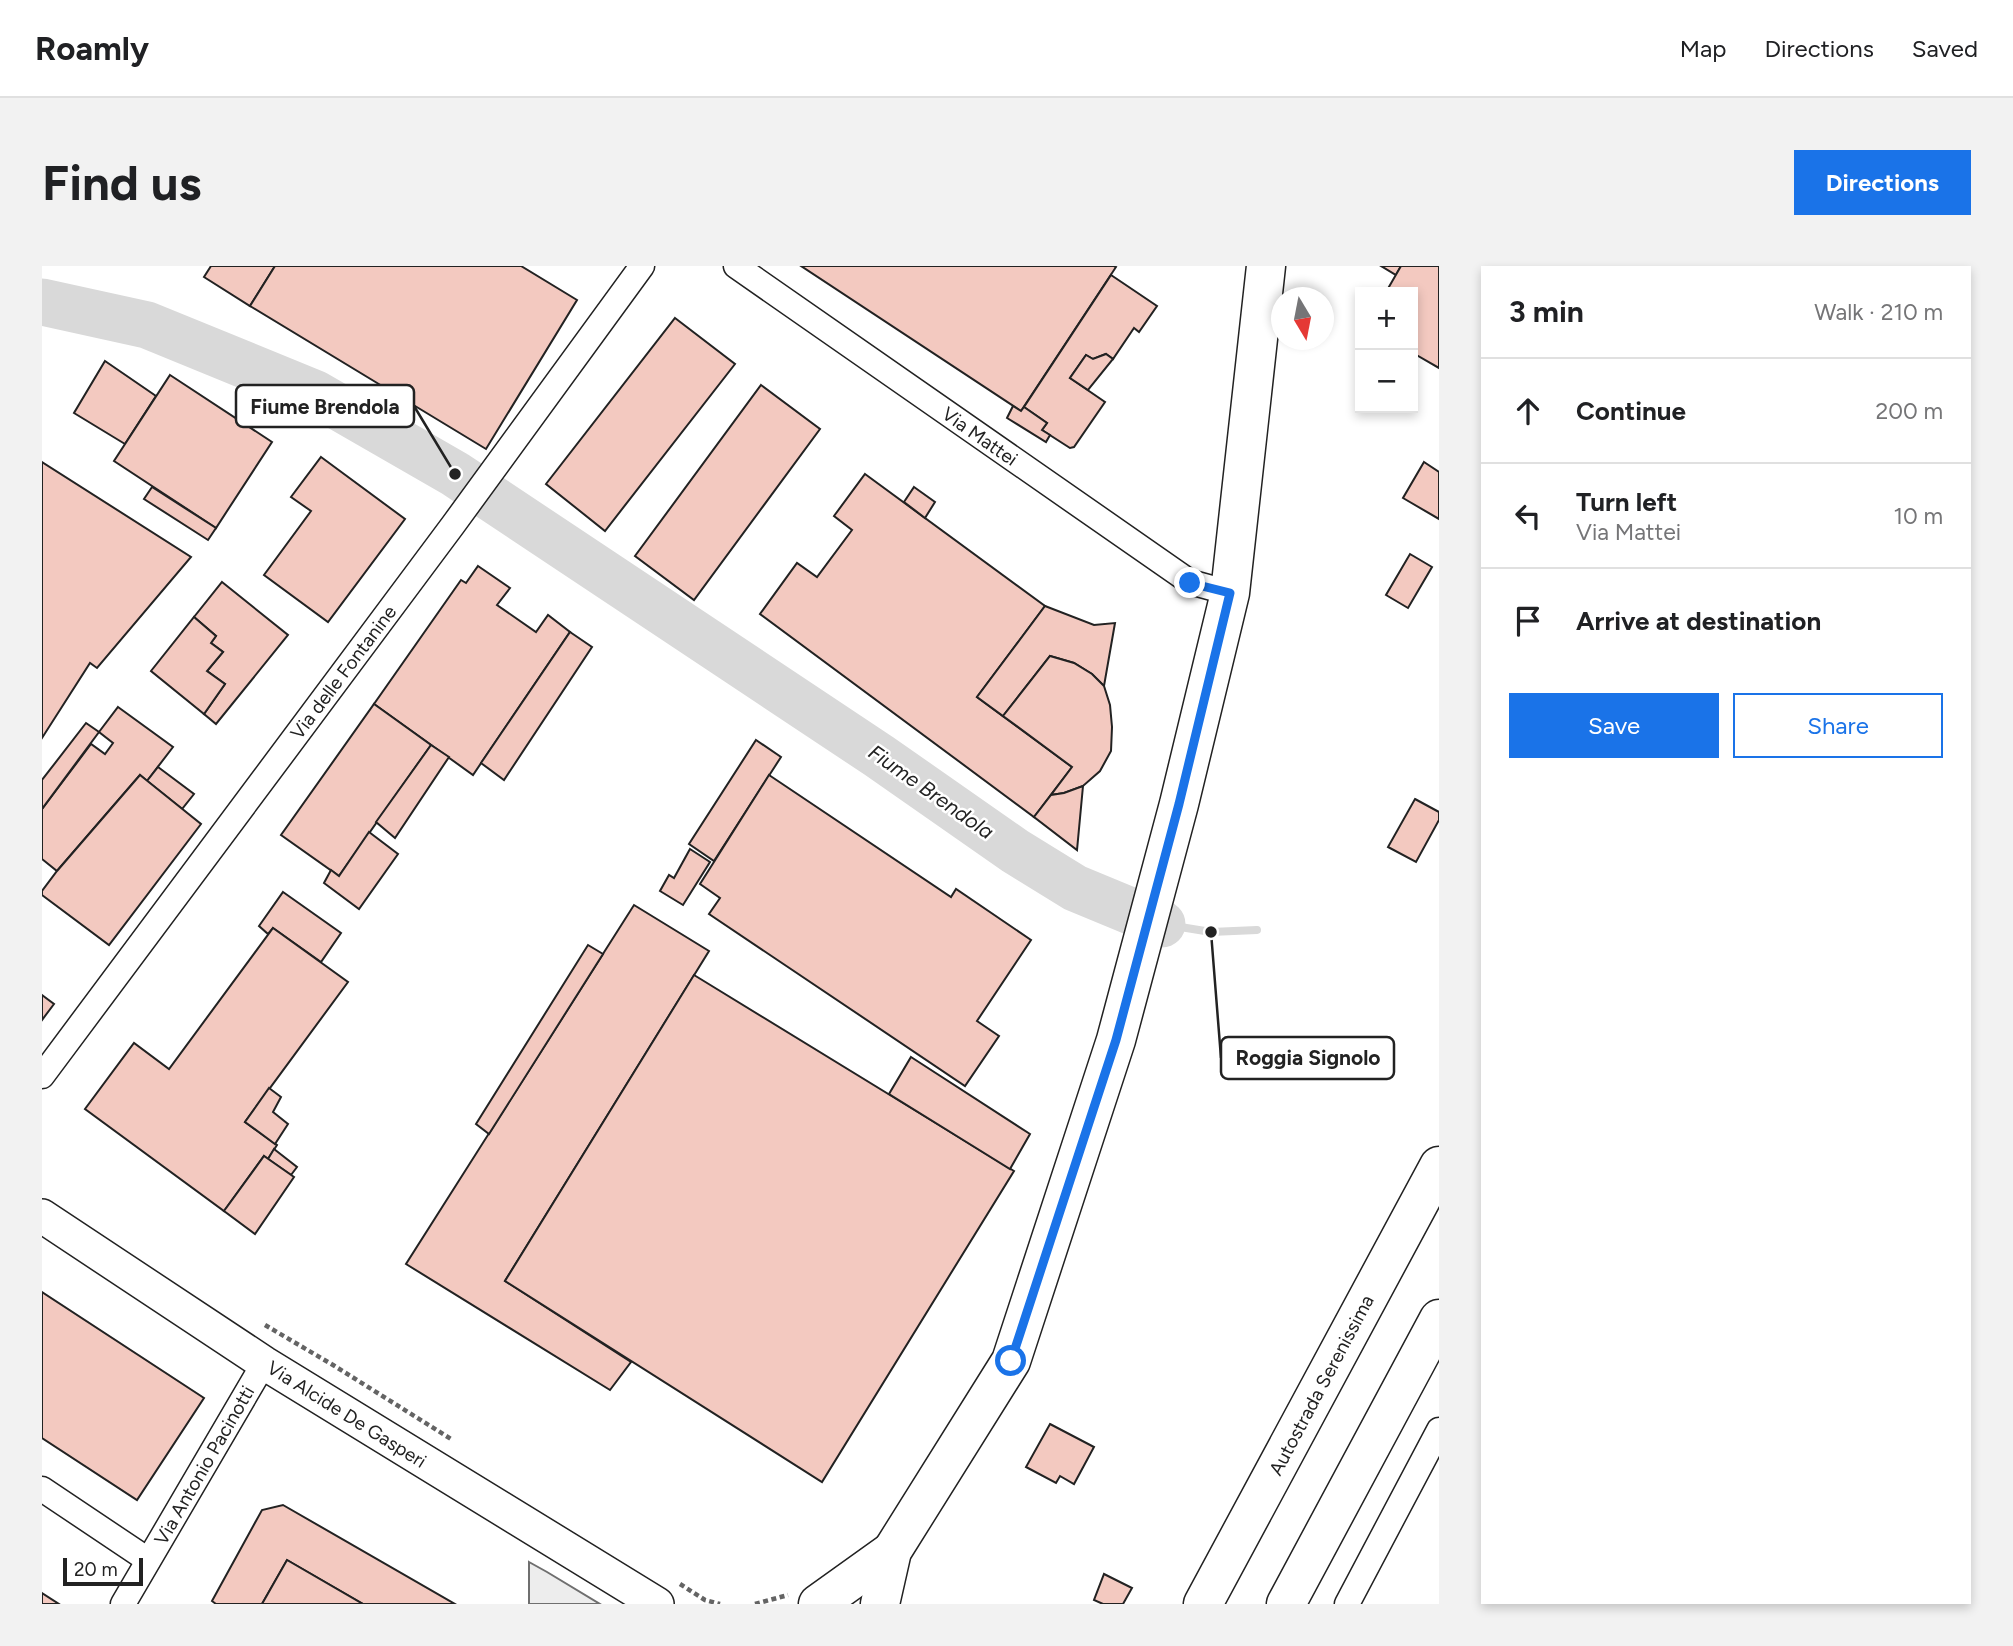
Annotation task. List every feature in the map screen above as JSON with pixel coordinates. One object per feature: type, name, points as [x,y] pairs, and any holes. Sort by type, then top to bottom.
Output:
[{"type":"main road","points":[[880,1604],[892,1551],[1011,1361],[1116,1040],[1179,804],[1230,593],[1266,266]]},
{"type":"main road","name":"Autostrada Serenissima","points":[[1203,1604],[1439,1166]]},
{"type":"main road","name":"Via Alcide De Gasperi","points":[[42,1216],[264,1363],[668,1594]]},
{"type":"main road","points":[[1286,1604],[1439,1319]]},
{"type":"main road","points":[[818,1604],[892,1551]]},
{"type":"street","name":"Via delle Fontanine","points":[[42,1076],[453,525],[642,266]]},
{"type":"street","name":"Via Mattei","points":[[736,266],[1190,583],[1230,593]]},
{"type":"street","name":"Via Antonio Pacinotti","points":[[123,1604],[264,1363]]},
{"type":"street","points":[[1347,1604],[1439,1430]]},
{"type":"street","points":[[42,1489],[148,1560]]},
{"type":"path","points":[[255,1319],[460,1445]]},
{"type":"path","points":[[668,1594],[720,1604]]},
{"type":"shaded area","points":[[529,1562],[547,1572],[600,1604],[529,1604]]},
{"type":"building","points":[[211,266],[275,266],[250,306],[204,277]]},
{"type":"building","points":[[275,266],[521,266],[577,300],[486,449],[250,306]]},
{"type":"building","points":[[801,266],[1114,266],[1116,267],[1021,411]]},
{"type":"building","points":[[1381,266],[1401,266],[1396,275]]},
{"type":"building","points":[[1401,266],[1439,266],[1439,368],[1418,356],[1418,287],[1389,287]]},
{"type":"building","points":[[1111,275],[1157,306],[1139,332],[1134,328],[1113,359],[1106,354],[1093,359],[1086,355],[1070,378],[1105,402],[1074,447],[1070,448],[1042,430],[1047,423],[1024,407]]},
{"type":"building","points":[[675,318],[735,364],[605,531],[546,484]]},
{"type":"building","points":[[1106,354],[1113,359],[1088,390],[1070,378],[1086,355],[1093,359]]},
{"type":"building","points":[[105,361],[156,396],[125,444],[74,413]]},
{"type":"building","points":[[170,375],[272,442],[216,528],[114,461]]},
{"type":"building","points":[[761,385],[820,429],[694,600],[635,556]]},
{"type":"building","points":[[1013,406],[1021,411],[1024,407],[1047,423],[1042,430],[1050,435],[1046,442],[1007,418]]},
{"type":"building","points":[[321,457],[405,519],[328,622],[264,575],[311,511],[291,497]]},
{"type":"building","points":[[42,462],[191,557],[97,668],[90,663],[42,738]]},
{"type":"building","points":[[1424,462],[1439,472],[1439,519],[1403,498]]},
{"type":"building","points":[[865,474],[1045,606],[977,697],[1072,767],[1034,817],[760,614],[797,563],[817,577],[852,530],[834,516]]},
{"type":"building","points":[[152,487],[216,528],[208,540],[144,499]]},
{"type":"building","points":[[914,487],[935,502],[925,518],[904,502]]},
{"type":"building","points":[[1410,554],[1432,567],[1408,608],[1386,595]]},
{"type":"building","points":[[478,566],[510,588],[497,605],[536,632],[548,615],[570,632],[473,775],[374,704],[461,580],[466,583]]},
{"type":"building","points":[[222,582],[288,635],[216,724],[204,714],[225,684],[207,671],[223,652],[211,643],[216,636],[194,617]]},
{"type":"building","points":[[1045,606],[1094,625],[1115,623],[1104,686],[1092,674],[1074,663],[1050,656],[1003,716],[977,697]]},
{"type":"building","points":[[194,617],[216,636],[211,643],[223,652],[207,671],[225,684],[204,714],[151,671]]},
{"type":"building","points":[[570,632],[592,647],[504,780],[481,763]]},
{"type":"building","points":[[1050,656],[1074,663],[1092,674],[1104,686],[1110,705],[1112,727],[1111,751],[1100,771],[1083,786],[1051,795],[1072,767],[1003,716]]},
{"type":"building","points":[[374,704],[431,745],[339,876],[281,835]]},
{"type":"building","points":[[118,707],[173,747],[147,781],[140,775],[57,871],[42,859],[42,809],[91,744],[105,754],[113,743],[99,732]]},
{"type":"building","points":[[86,723],[99,732],[42,809],[42,780]]},
{"type":"building","points":[[756,740],[781,757],[714,861],[689,844]]},
{"type":"building","points":[[431,745],[449,757],[395,838],[376,822]]},
{"type":"building","points":[[158,767],[194,794],[182,809],[147,781]]},
{"type":"building","points":[[140,775],[201,824],[109,945],[42,895],[42,891]]},
{"type":"building","points":[[769,775],[951,897],[956,889],[1031,940],[977,1021],[999,1036],[965,1086],[709,914],[720,898],[700,884]]},
{"type":"building","points":[[1083,786],[1077,850],[1034,817],[1051,795]]},
{"type":"building","points":[[1415,799],[1439,812],[1439,820],[1416,862],[1388,847]]},
{"type":"building","points":[[369,832],[398,854],[359,909],[324,883],[331,870],[339,876]]},
{"type":"building","points":[[690,849],[710,862],[683,905],[660,891],[669,875],[674,878]]},
{"type":"building","points":[[283,892],[341,933],[321,962],[273,928],[268,934],[259,926]]},
{"type":"building","points":[[634,905],[709,951],[505,1281],[631,1362],[610,1390],[406,1264]]},
{"type":"building","points":[[273,928],[348,982],[245,1122],[277,1145],[268,1159],[264,1156],[224,1211],[85,1109],[134,1043],[169,1069]]},
{"type":"building","points":[[588,945],[603,954],[489,1134],[476,1124]]},
{"type":"building","points":[[694,975],[1014,1171],[822,1482],[505,1281]]},
{"type":"building","points":[[42,995],[54,1004],[42,1020]]},
{"type":"building","points":[[911,1057],[1030,1134],[1010,1169],[889,1094]]},
{"type":"building","points":[[269,1088],[281,1097],[273,1112],[288,1124],[275,1144],[245,1122]]},
{"type":"building","points":[[274,1149],[297,1167],[291,1175],[268,1159]]},
{"type":"building","points":[[264,1156],[294,1177],[255,1234],[224,1211]]},
{"type":"building","points":[[42,1292],[204,1398],[137,1500],[42,1438]]},
{"type":"building","points":[[1050,1424],[1094,1447],[1074,1484],[1060,1476],[1056,1483],[1026,1467]]},
{"type":"building","points":[[283,1505],[455,1604],[363,1604],[287,1560],[262,1604],[216,1604],[212,1601],[262,1510]]},
{"type":"building","points":[[287,1560],[363,1604],[262,1604]]},
{"type":"building","points":[[1104,1574],[1132,1588],[1123,1604],[1103,1604],[1094,1600]]},
{"type":"building","points":[[42,1593],[59,1604],[42,1604]]},
{"type":"waterway","name":"Fiume Brendola","points":[[42,302],[147,325],[316,394],[455,474],[879,756],[1015,851],[1075,888],[1162,924]]},
{"type":"waterway","points":[[1162,924],[1211,932],[1257,930]]},
{"type":"place","name":"Fiume Brendola","points":[[455,474]]},
{"type":"place","name":"Roggia Signolo","points":[[1211,932]]},
{"type":"route","points":[[1011,1361],[1116,1040],[1179,804],[1230,593],[1190,583]]}]
